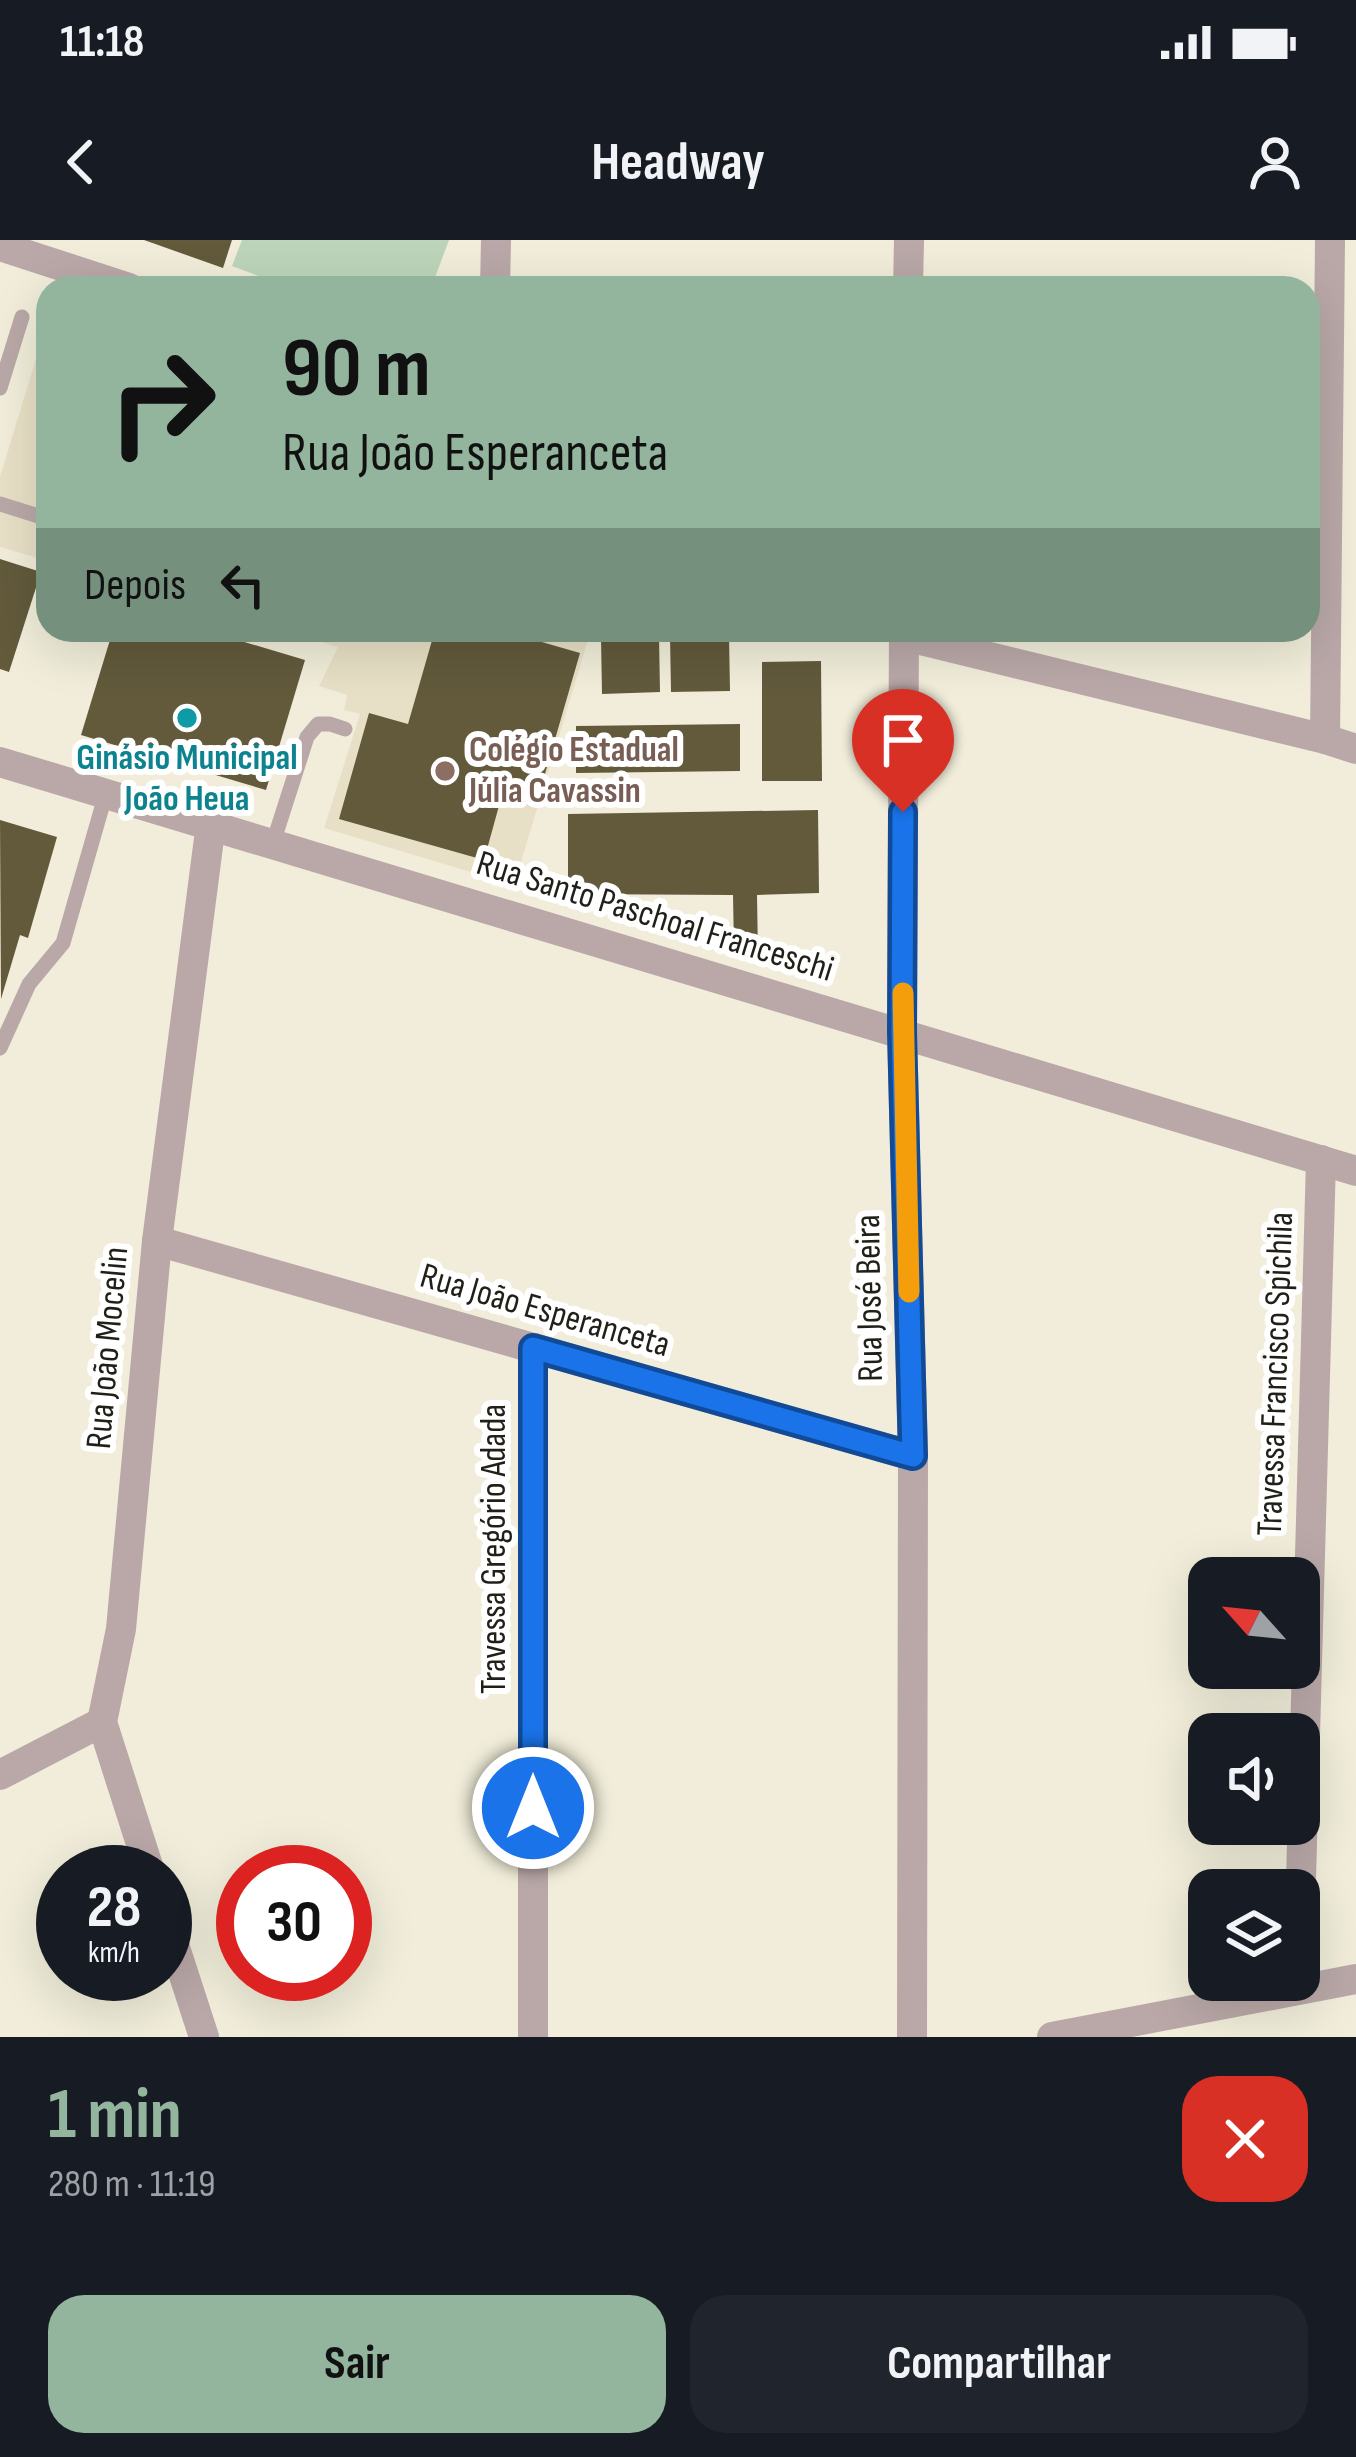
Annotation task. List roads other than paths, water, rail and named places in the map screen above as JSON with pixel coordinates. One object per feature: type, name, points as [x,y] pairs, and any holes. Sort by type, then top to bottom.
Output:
[{"type":"street","points":[[495,276],[496,240]]},
{"type":"street","points":[[908,240],[908,276]]},
{"type":"street","points":[[1324,739],[1330,240]]},
{"type":"street","points":[[0,246],[91,276]]},
{"type":"street","name":"Rua José Beira","points":[[904,642],[902,1032],[913,1456],[912,2037]]},
{"type":"street","points":[[940,642],[1356,749]]},
{"type":"street","name":"Rua Santo Paschoal Franceschi","points":[[0,762],[1356,1171]]},
{"type":"street","name":"Rua João Mocelin","points":[[141,1845],[102,1722],[121,1629],[157,1241],[211,824]]},
{"type":"street","name":"Travessa Francisco Spichila","points":[[1301,1869],[1321,1160]]},
{"type":"street","name":"Rua João Esperanceta","points":[[157,1241],[913,1456]]},
{"type":"street","name":"Travessa Gregório Adada","points":[[533,1348],[533,2037]]},
{"type":"street","points":[[0,1775],[102,1722]]},
{"type":"street","points":[[1320,1983],[1356,1979]]},
{"type":"street","points":[[192,2000],[204,2037]]},
{"type":"street","points":[[1052,2037],[1222,2001]]},
{"type":"lane","points":[[0,388],[22,316]]},
{"type":"lane","points":[[0,504],[36,515]]},
{"type":"lane","points":[[273,843],[307,737],[318,724],[345,729]]},
{"type":"lane","points":[[0,1048],[28,984],[63,943],[106,793]]},
{"type":"place","name":"Ginásio Municipal João Heua","points":[[187,718]]},
{"type":"place","name":"Colégio Estadual Júlia Cavassin","points":[[445,771]]}]
